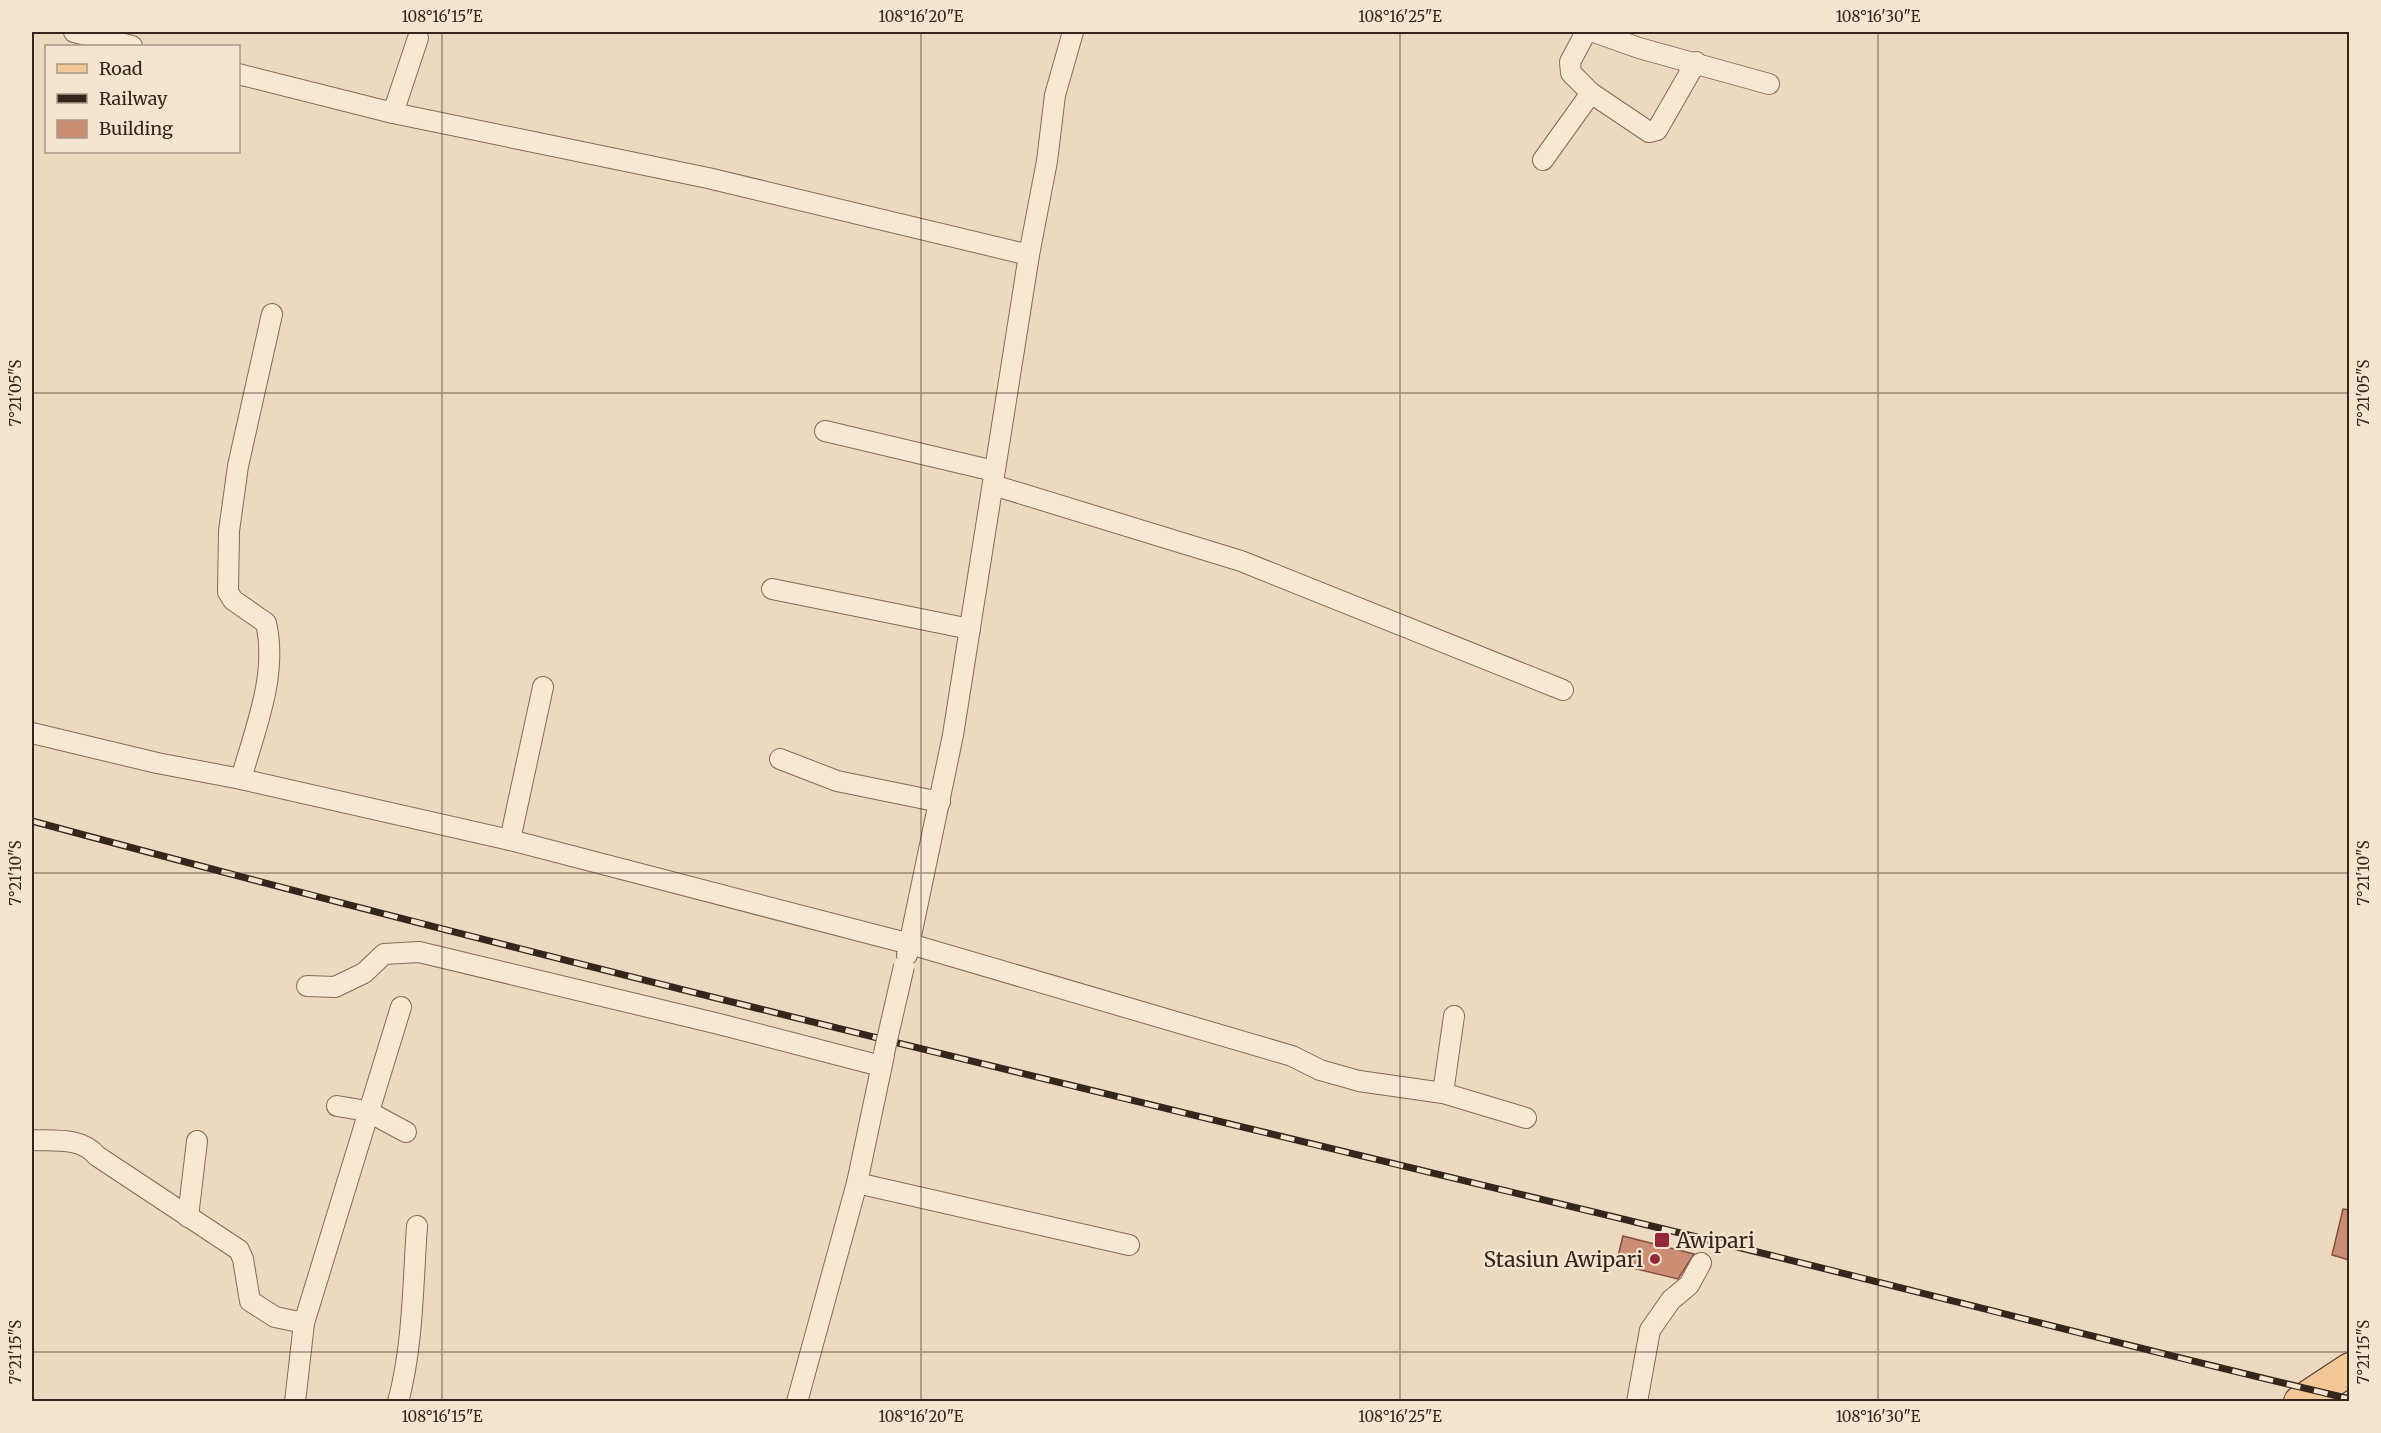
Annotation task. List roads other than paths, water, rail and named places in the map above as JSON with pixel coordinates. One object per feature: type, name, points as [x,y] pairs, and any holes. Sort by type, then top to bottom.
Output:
[{"type":"main road","points":[[2300,1401],[2349,1369]]},
{"type":"street","points":[[74,32],[128,45]]},
{"type":"street","points":[[797,1401],[857,1183],[940,802],[970,629],[1029,255],[1047,161],[1055,95],[1073,32]]},
{"type":"street","points":[[1586,32],[1570,69],[1591,93],[1645,130],[1653,132],[1657,130],[1696,63]]},
{"type":"street","points":[[1594,32],[1639,48],[1769,84]]},
{"type":"street","points":[[393,113],[418,38]]},
{"type":"street","points":[[240,75],[393,113],[708,178],[1029,255]]},
{"type":"street","points":[[1543,160],[1591,93]]},
{"type":"street","points":[[241,778],[267,685],[271,655],[267,623],[233,600],[228,592],[229,531],[238,466],[272,314]]},
{"type":"street","points":[[825,431],[993,478],[1241,561],[1563,690]]},
{"type":"street","points":[[772,589],[970,629]]},
{"type":"street","points":[[510,840],[543,687]]},
{"type":"street","points":[[32,733],[157,763],[241,778],[510,840],[910,944],[1292,1056],[1320,1070],[1359,1081],[1443,1093],[1526,1118]]},
{"type":"street","points":[[780,759],[837,781],[940,802]]},
{"type":"street","points":[[307,986],[335,987],[364,973],[384,954],[419,952],[708,1021],[883,1059]]},
{"type":"street","points":[[295,1401],[304,1323],[400,1007]]},
{"type":"street","points":[[1443,1093],[1454,1016]]},
{"type":"street","points":[[337,1106],[368,1111],[406,1132]]},
{"type":"street","points":[[32,1140],[81,1143],[89,1147],[97,1156],[239,1250],[243,1259],[250,1301],[275,1317],[304,1323]]},
{"type":"street","points":[[188,1217],[197,1141]]},
{"type":"street","points":[[857,1183],[1129,1245]]},
{"type":"street","points":[[398,1401],[402,1387],[412,1301],[417,1226]]},
{"type":"street","points":[[1637,1401],[1650,1330],[1671,1300],[1689,1285],[1701,1263]]},
{"type":"railway","points":[[32,821],[633,977],[2350,1399]]},
{"type":"place","name":"Awipari","points":[[1662,1240]]},
{"type":"place","name":"Stasiun Awipari","points":[[1655,1259]]}]
